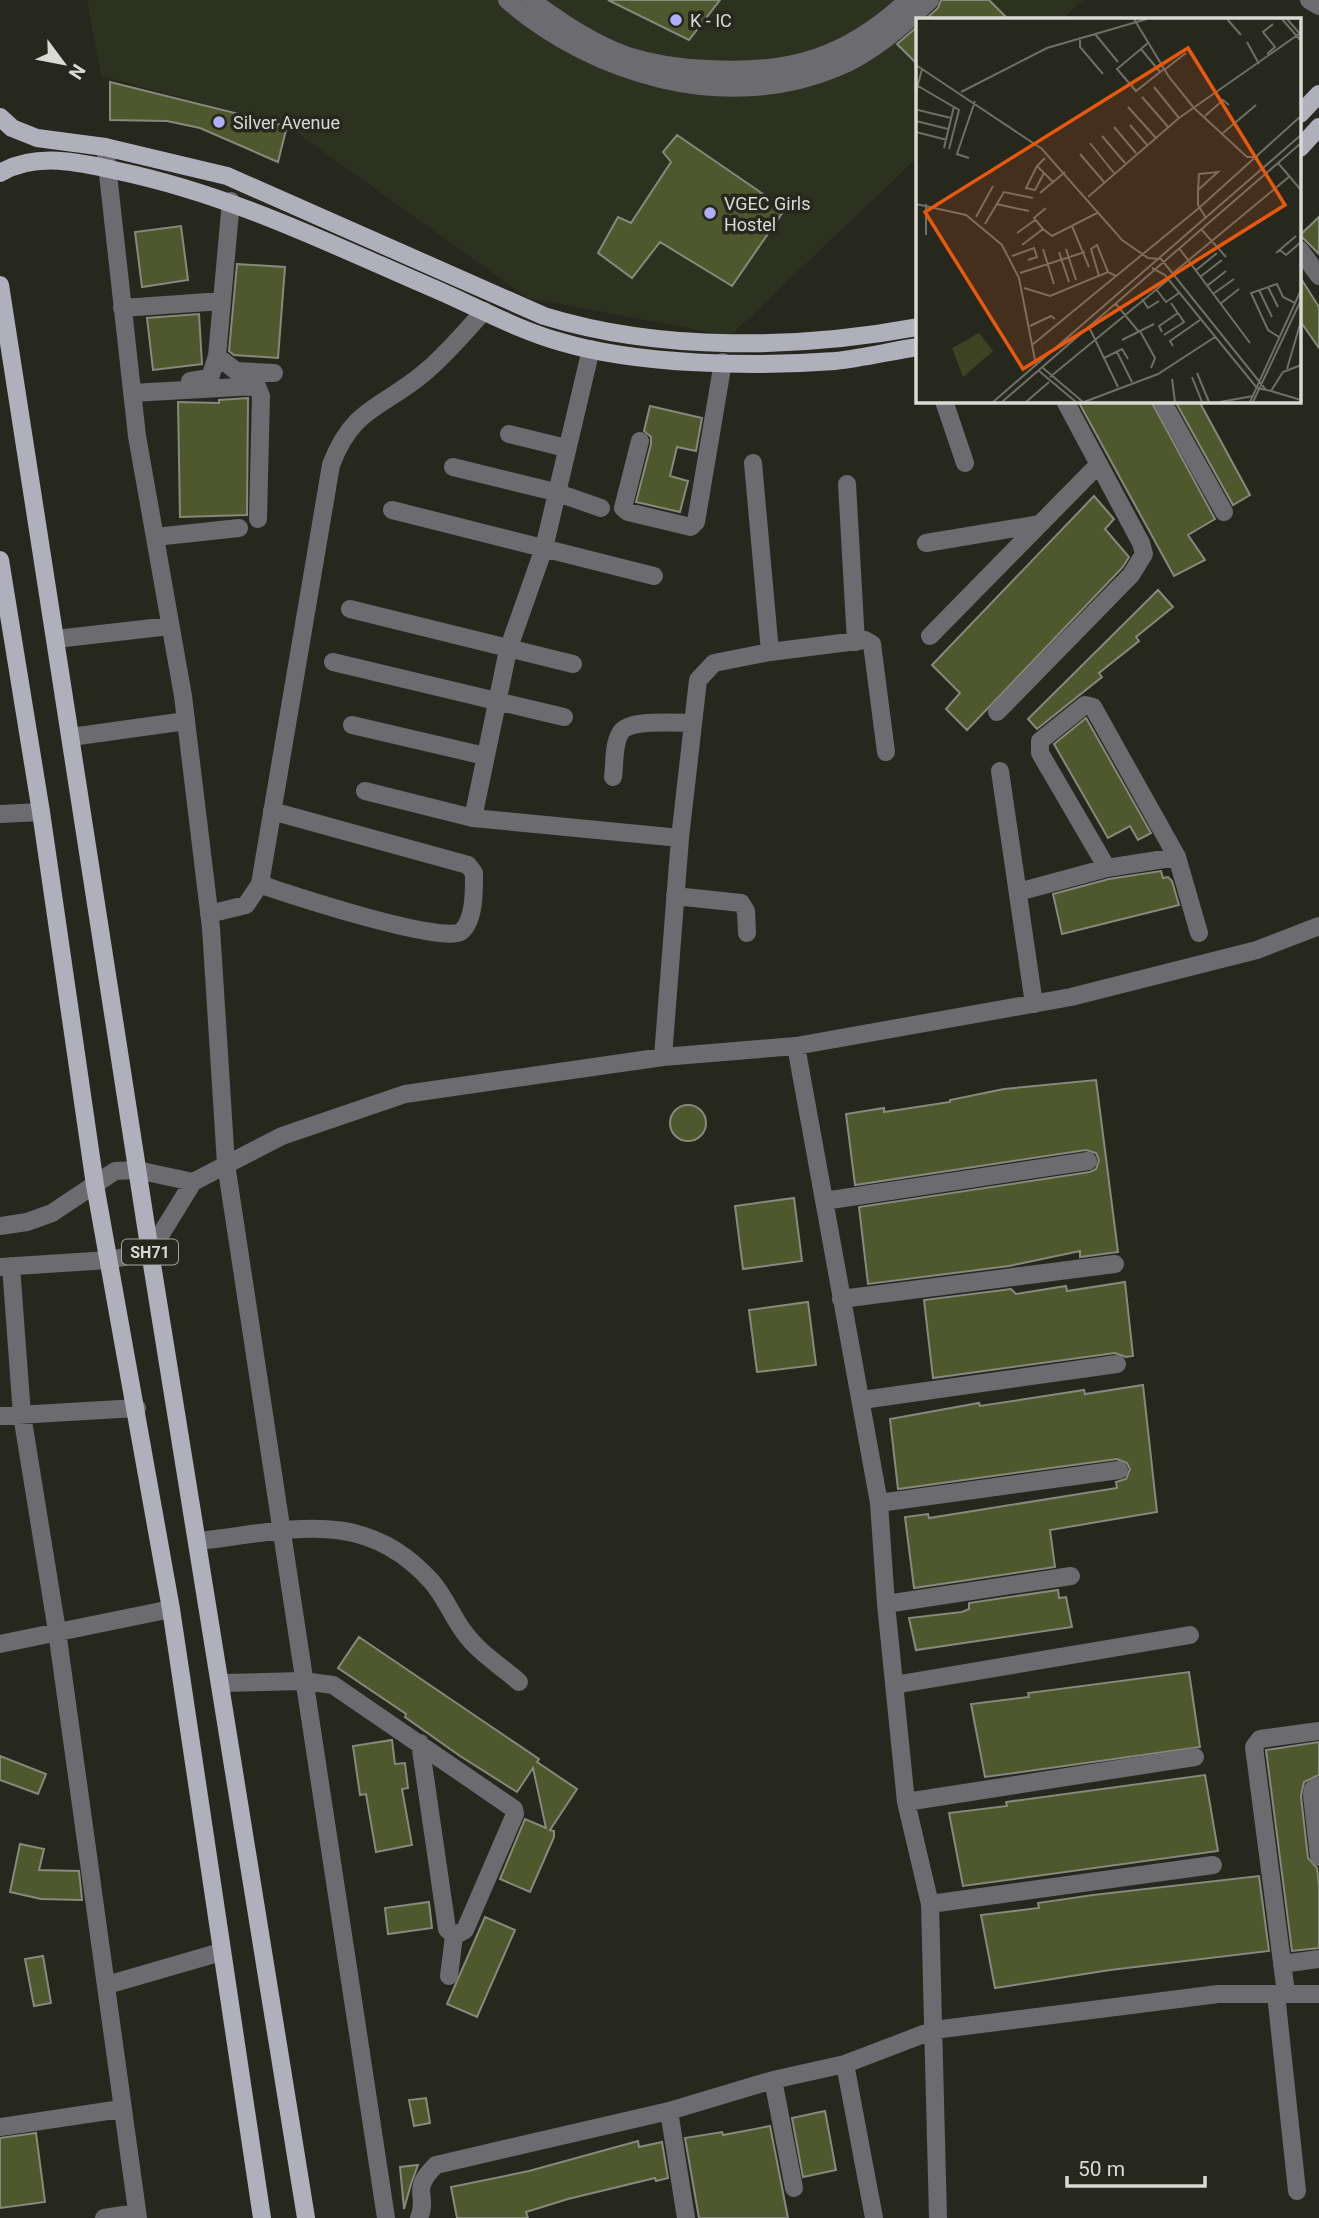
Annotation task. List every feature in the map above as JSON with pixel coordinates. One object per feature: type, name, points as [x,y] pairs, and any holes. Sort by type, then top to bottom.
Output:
[{"type":"main road","points":[[1302,112],[1319,94]]},
{"type":"main road","points":[[0,117],[12,128],[37,138],[106,147],[227,176],[544,316],[594,330],[663,337],[783,343],[849,339],[916,327]]},
{"type":"main road","points":[[1302,146],[1319,127]]},
{"type":"main road","points":[[0,173],[31,160],[105,168],[181,184],[231,201],[561,342],[591,349],[723,362],[782,363],[838,360],[916,347]]},
{"type":"main road","name":"SH71","points":[[0,285],[137,1170],[306,2218]]},
{"type":"main road","points":[[561,342],[566,323]]},
{"type":"main road","points":[[782,363],[783,343]]},
{"type":"main road","name":"SH71","points":[[0,562],[41,812],[95,1185],[171,1609],[220,1952],[262,2218]]},
{"type":"street","points":[[507,0],[539,7],[591,39],[629,56],[694,69],[721,78],[790,82],[835,69],[887,36],[930,0]]},
{"type":"street","points":[[721,78],[787,68],[829,55],[855,40],[908,0]]},
{"type":"street","points":[[1309,0],[1319,6]]},
{"type":"street","points":[[106,147],[105,168],[132,393],[186,721],[209,914],[226,1164],[386,2218]]},
{"type":"street","points":[[178,383],[210,378],[217,356],[231,201]]},
{"type":"street","points":[[1302,253],[1319,276]]},
{"type":"street","points":[[122,308],[222,301]]},
{"type":"street","points":[[209,914],[246,905],[260,884],[331,465],[340,442],[361,416],[424,373],[484,311]]},
{"type":"street","points":[[473,818],[508,650],[544,548],[555,492],[591,349]]},
{"type":"street","points":[[217,356],[236,371],[274,373]]},
{"type":"street","points":[[640,441],[623,508],[628,512],[691,527],[696,522],[723,362]]},
{"type":"street","points":[[132,393],[257,386],[261,396],[258,519]]},
{"type":"street","points":[[944,402],[965,463]]},
{"type":"street","points":[[997,712],[1141,562],[1144,554],[1141,543],[1066,402]]},
{"type":"street","points":[[1163,402],[1224,512]]},
{"type":"street","points":[[509,434],[566,448]]},
{"type":"street","points":[[753,463],[769,652]]},
{"type":"street","points":[[930,636],[1099,464]]},
{"type":"street","points":[[453,467],[555,492],[601,508]]},
{"type":"street","points":[[847,484],[856,642]]},
{"type":"street","points":[[392,510],[654,576]]},
{"type":"street","points":[[926,542],[1040,524]]},
{"type":"street","points":[[155,537],[239,528]]},
{"type":"street","points":[[350,609],[573,664]]},
{"type":"street","points":[[56,639],[170,626]]},
{"type":"street","points":[[663,1057],[692,723],[698,680],[705,670],[714,663],[769,652],[865,639],[874,650],[886,752]]},
{"type":"street","points":[[333,662],[496,703],[564,717]]},
{"type":"street","points":[[1107,868],[1040,753],[1040,741],[1085,705],[1093,707],[1177,856],[1199,933]]},
{"type":"street","points":[[71,737],[186,721]]},
{"type":"street","points":[[613,777],[618,738],[626,727],[638,724],[692,723]]},
{"type":"street","points":[[352,725],[485,756]]},
{"type":"street","points":[[1000,771],[1034,1004]]},
{"type":"street","points":[[365,791],[473,818],[680,838]]},
{"type":"street","points":[[260,884],[316,903],[417,930],[454,935],[462,932],[470,917],[474,873],[468,866],[272,811]]},
{"type":"street","points":[[0,814],[41,812]]},
{"type":"street","points":[[1018,892],[1107,868],[1177,856]]},
{"type":"street","points":[[675,896],[741,903],[747,911],[747,933]]},
{"type":"street","points":[[104,2218],[137,2216],[57,1630],[22,1415],[5,1266],[109,1260],[150,1252],[193,1182],[282,1136],[405,1094],[663,1057],[796,1046],[1034,1004],[1257,950],[1319,926]]},
{"type":"street","points":[[796,1046],[879,1503],[886,1604],[906,1802],[930,1904],[938,2218]]},
{"type":"street","points":[[824,1201],[1088,1161]]},
{"type":"street","points":[[0,1226],[27,1222],[52,1213],[115,1171],[137,1170],[193,1182]]},
{"type":"street","points":[[841,1299],[1115,1264]]},
{"type":"street","points":[[862,1401],[1117,1364]]},
{"type":"street","points":[[0,1416],[137,1408]]},
{"type":"street","points":[[879,1503],[1119,1470]]},
{"type":"street","points":[[198,1541],[341,1528],[367,1535],[402,1554],[435,1585],[465,1634],[519,1682]]},
{"type":"street","points":[[886,1604],[1070,1576]]},
{"type":"street","points":[[0,1644],[57,1630],[171,1609]]},
{"type":"street","points":[[894,1685],[1190,1635]]},
{"type":"street","points":[[222,1684],[303,1681],[338,1687],[515,1812],[465,1930],[454,1936]]},
{"type":"street","points":[[1297,2190],[1281,1994],[1282,1964],[1254,1747],[1260,1740],[1319,1731]]},
{"type":"street","points":[[420,1743],[447,1929],[454,1936]]},
{"type":"street","points":[[906,1802],[1195,1757]]},
{"type":"street","points":[[1319,1786],[1313,1789],[1312,1795],[1319,1857]]},
{"type":"street","points":[[930,1904],[1213,1866]]},
{"type":"street","points":[[449,1976],[454,1936]]},
{"type":"street","points":[[107,1985],[220,1952]]},
{"type":"street","points":[[1282,1964],[1319,1958]]},
{"type":"street","points":[[419,2218],[422,2213],[419,2189],[425,2176],[436,2165],[669,2111],[773,2080],[845,2064],[934,2030],[1218,1994],[1319,1994]]},
{"type":"street","points":[[845,2064],[874,2218]]},
{"type":"street","points":[[773,2080],[794,2188]]},
{"type":"street","points":[[0,2127],[121,2109]]},
{"type":"street","points":[[669,2111],[685,2218]]},
{"type":"shaded area","points":[[87,0],[1083,0],[1064,18],[916,18],[916,159],[730,336],[528,298],[287,126],[101,76]]},
{"type":"building","name":"K - IC","points":[[608,0],[720,0],[689,40]]},
{"type":"building","points":[[941,0],[989,0],[1007,18],[927,18],[938,8]]},
{"type":"building","points":[[916,28],[916,63],[897,44]]},
{"type":"building","name":"Silver Avenue","points":[[110,82],[287,126],[278,162],[200,128],[167,121],[110,120]]},
{"type":"building","name":"VGEC Girls Hostel","points":[[677,135],[785,209],[732,286],[660,242],[632,278],[598,253],[618,217],[631,223],[671,162],[663,152]]},
{"type":"building","points":[[1319,217],[1319,254],[1302,237],[1302,233]]},
{"type":"building","points":[[181,226],[188,280],[142,287],[135,232]]},
{"type":"building","points":[[237,264],[285,267],[278,358],[234,355],[229,351]]},
{"type":"building","points":[[1302,280],[1319,307],[1319,348],[1302,324]]},
{"type":"building","points":[[199,314],[202,364],[153,370],[147,318]]},
{"type":"building","points":[[248,398],[247,515],[180,517],[178,402],[219,403],[219,400]]},
{"type":"building","points":[[1079,402],[1152,402],[1215,519],[1188,535],[1205,560],[1174,576]]},
{"type":"building","points":[[1176,402],[1200,402],[1250,495],[1233,505]]},
{"type":"building","points":[[650,406],[702,418],[696,451],[677,447],[670,476],[688,481],[680,512],[636,502],[651,444],[651,437],[644,431]]},
{"type":"building","points":[[1094,496],[1114,519],[1105,529],[1129,557],[1122,568],[967,730],[946,709],[960,693],[932,665]]},
{"type":"building","points":[[1158,590],[1173,607],[1136,637],[1139,641],[1099,673],[1102,677],[1037,729],[1028,719]]},
{"type":"building","points":[[1086,718],[1151,833],[1138,840],[1130,826],[1108,838],[1054,744]]},
{"type":"building","points":[[1161,871],[1163,878],[1168,877],[1172,881],[1179,905],[1062,934],[1053,894],[1109,879]]},
{"type":"building","points":[[1096,1080],[1118,1252],[1080,1257],[1080,1251],[1009,1266],[868,1284],[859,1207],[1090,1172],[1096,1169],[1099,1160],[1096,1153],[1086,1150],[855,1185],[846,1114],[884,1108],[884,1112],[950,1102],[1004,1089]]},
{"type":"building","points":[[688,1105],[701,1110],[706,1123],[701,1136],[688,1141],[675,1136],[670,1123],[675,1110]]},
{"type":"building","points":[[794,1198],[802,1261],[743,1269],[735,1206]]},
{"type":"building","points":[[1125,1282],[1133,1356],[1126,1357],[1115,1353],[933,1378],[924,1300],[1011,1289],[1016,1294],[1066,1286],[1067,1291]]},
{"type":"building","points":[[808,1302],[816,1365],[757,1372],[749,1310]]},
{"type":"building","points":[[1143,1385],[1157,1512],[1050,1530],[1055,1567],[914,1588],[905,1517],[928,1514],[929,1518],[1117,1488],[1116,1482],[1126,1479],[1130,1469],[1127,1463],[1117,1459],[898,1489],[890,1419],[979,1403],[980,1406],[1084,1390],[1085,1394]]},
{"type":"building","points":[[1058,1590],[1059,1598],[1066,1597],[1072,1627],[916,1650],[909,1618],[962,1612],[969,1609],[969,1603]]},
{"type":"building","points":[[359,1637],[539,1759],[537,1762],[577,1789],[550,1830],[554,1831],[554,1837],[530,1892],[500,1879],[525,1819],[546,1828],[533,1768],[517,1792],[460,1756],[405,1717],[406,1714],[338,1668]]},
{"type":"building","points":[[1189,1672],[1200,1747],[985,1777],[971,1704],[1029,1697],[1028,1693]]},
{"type":"building","points":[[392,1740],[395,1764],[405,1763],[408,1788],[402,1789],[412,1845],[376,1852],[366,1794],[360,1795],[353,1746]]},
{"type":"building","points":[[1319,1742],[1319,1775],[1304,1782],[1301,1796],[1308,1858],[1317,1868],[1319,1948],[1292,1951],[1266,1750]]},
{"type":"building","points":[[0,1756],[46,1774],[38,1794],[0,1780]]},
{"type":"building","points":[[1205,1775],[1218,1851],[963,1886],[949,1813],[1007,1806],[1006,1802]]},
{"type":"building","points":[[20,1844],[44,1849],[39,1870],[79,1871],[82,1900],[41,1899],[10,1892]]},
{"type":"building","points":[[1259,1876],[1269,1951],[1110,1970],[995,1988],[981,1915],[1039,1908],[1038,1903],[1093,1895]]},
{"type":"building","points":[[429,1902],[432,1928],[388,1934],[385,1908]]},
{"type":"building","points":[[485,1917],[515,1930],[477,2017],[447,2004]]},
{"type":"building","points":[[43,1956],[51,2003],[34,2006],[25,1959]]},
{"type":"building","points":[[426,2098],[430,2123],[414,2126],[409,2100]]},
{"type":"building","points":[[825,2111],[836,2170],[803,2177],[792,2118]]},
{"type":"building","points":[[770,2126],[788,2218],[699,2218],[685,2138],[722,2132],[723,2135]]},
{"type":"building","points":[[36,2133],[45,2202],[0,2208],[0,2138]]},
{"type":"building","points":[[638,2141],[639,2147],[662,2142],[668,2178],[656,2181],[655,2178],[568,2199],[526,2212],[528,2218],[457,2218],[451,2187],[529,2171]]},
{"type":"building","points":[[418,2165],[411,2184],[404,2209],[400,2167]]},
{"type":"place","name":"K - IC","points":[[676,20]]},
{"type":"place","name":"Silver Avenue","points":[[219,122]]},
{"type":"place","name":"VGEC Girls Hostel","points":[[710,213]]}]
